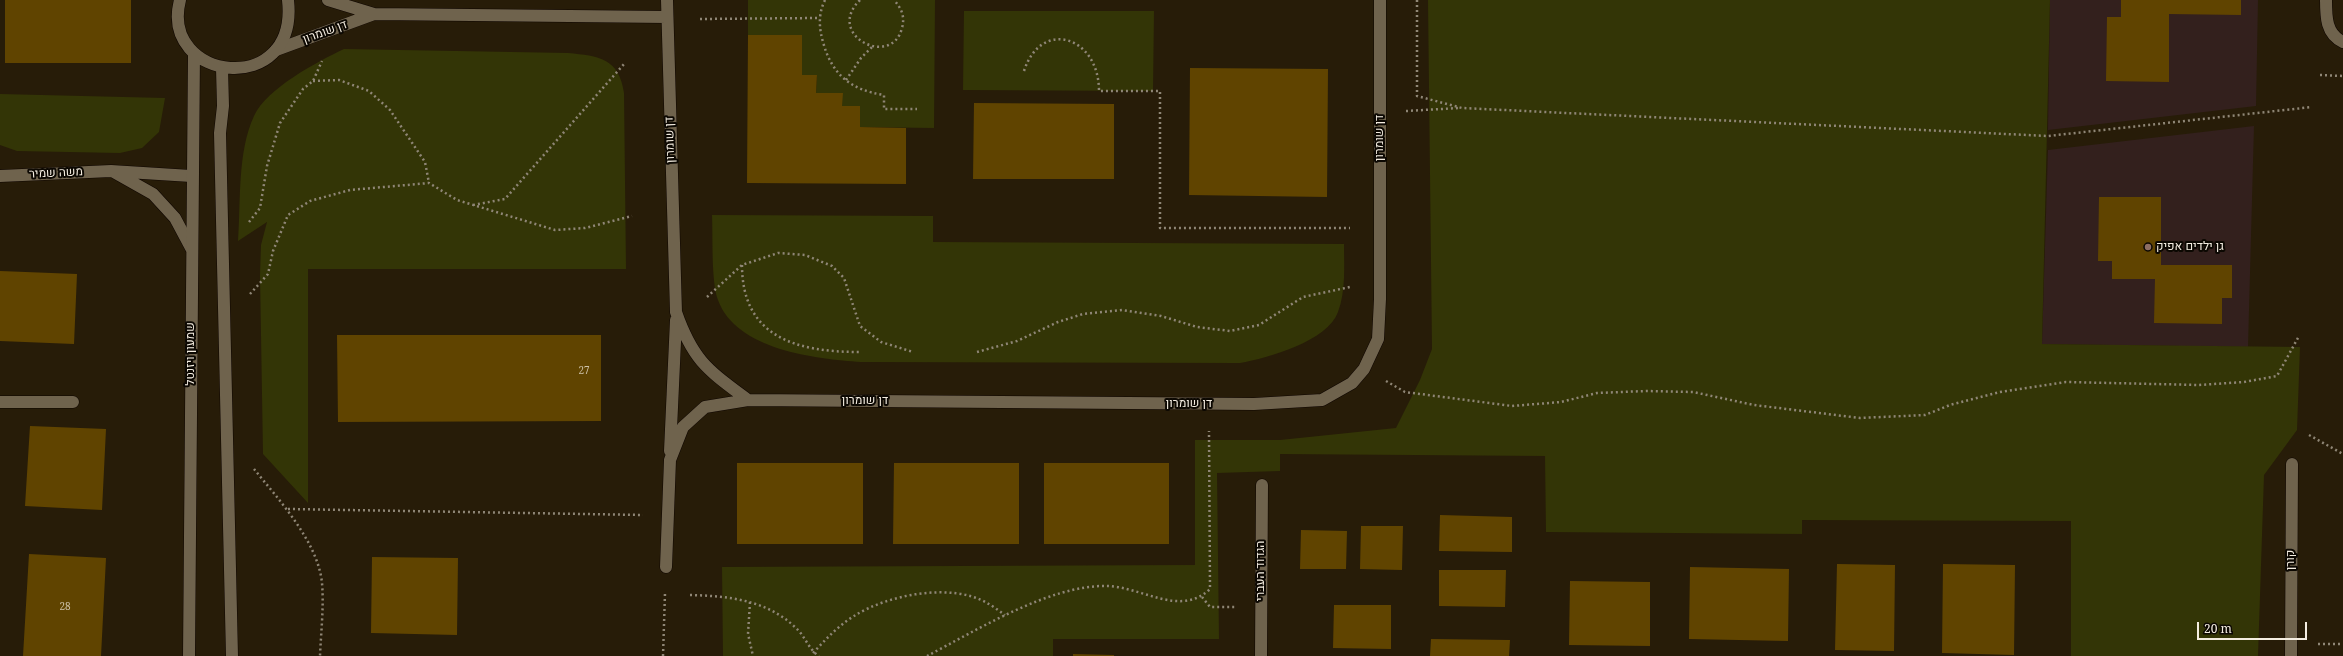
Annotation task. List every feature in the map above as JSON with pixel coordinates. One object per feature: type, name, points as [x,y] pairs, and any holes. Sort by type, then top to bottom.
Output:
[{"type":"street","points":[[180,0],[179,24],[184,40],[194,53],[207,63],[222,68],[237,70],[266,60],[276,50],[286,34],[289,16],[288,0]]},
{"type":"street","name":"דן שומרון","points":[[328,0],[374,14],[666,17]]},
{"type":"street","name":"דן שומרון","points":[[666,567],[666,514],[670,460],[676,312],[666,17],[667,0]]},
{"type":"street","name":"דן שומרון","points":[[676,312],[685,340],[698,358],[713,374],[748,400],[1254,404],[1322,400],[1352,384],[1364,369],[1378,339],[1380,299],[1380,0]]},
{"type":"street","points":[[2326,0],[2326,18],[2330,32],[2343,42]]},
{"type":"street","name":"דן שומרון","points":[[276,50],[374,14]]},
{"type":"street","name":"שמעון ויזנטל","points":[[189,656],[191,176],[194,53]]},
{"type":"street","points":[[222,68],[223,106],[220,133],[232,656]]},
{"type":"street","points":[[111,171],[153,194],[175,218],[191,248]]},
{"type":"street","name":"משה שמיר","points":[[0,176],[111,171],[191,176]]},
{"type":"street","points":[[670,460],[683,427],[705,407],[748,400]]},
{"type":"street","points":[[0,402],[73,402]]},
{"type":"street","name":"קורן","points":[[2291,656],[2292,464]]},
{"type":"street","name":"הגדוד העברי","points":[[1261,656],[1262,486]]},
{"type":"path","points":[[825,0],[819,18],[820,33],[835,71],[846,80],[871,93],[884,95],[884,109],[917,109]]},
{"type":"path","points":[[860,0],[851,13],[852,31],[864,44],[872,47]]},
{"type":"path","points":[[846,80],[863,54],[872,47],[889,44],[901,32],[903,14],[894,0]]},
{"type":"path","points":[[1418,0],[1417,96],[1462,108]]},
{"type":"path","points":[[700,19],[819,18]]},
{"type":"path","points":[[1024,71],[1034,52],[1043,44],[1054,40],[1066,40],[1077,44],[1086,51],[1093,60],[1099,79],[1099,91],[1160,91],[1160,228],[1350,228]]},
{"type":"path","points":[[248,224],[260,208],[267,166],[280,123],[303,89],[313,81],[324,58]]},
{"type":"path","points":[[472,205],[506,199],[625,63]]},
{"type":"path","points":[[2320,75],[2343,76]]},
{"type":"path","points":[[313,81],[339,80],[369,92],[390,110],[425,162],[429,183]]},
{"type":"path","points":[[1380,112],[1462,108],[2048,136],[2312,107]]},
{"type":"path","points":[[246,297],[252,293],[268,274],[273,251],[288,215],[310,201],[350,190],[429,183],[457,200],[555,230],[586,228],[632,216]]},
{"type":"path","points":[[706,297],[742,265],[778,253],[805,255],[832,266],[844,278],[860,326],[881,342],[913,352]]},
{"type":"path","points":[[742,265],[742,281],[750,306],[762,323],[786,342],[809,349],[859,352]]},
{"type":"path","points":[[977,352],[1017,341],[1058,322],[1083,314],[1122,310],[1161,316],[1197,327],[1230,331],[1259,325],[1304,297],[1350,287]]},
{"type":"path","points":[[1364,369],[1405,392],[1512,406],[1561,402],[1597,393],[1646,391],[1693,392],[1754,405],[1860,418],[1925,415],[1950,405],[2000,392],[2066,382],[2199,385],[2244,382],[2277,376],[2299,336]]},
{"type":"path","points":[[927,656],[1005,616],[1056,595],[1086,586],[1108,586],[1179,602],[1202,597],[1210,589],[1209,431]]},
{"type":"path","points":[[2309,435],[2343,454]]},
{"type":"path","points":[[252,465],[288,509],[311,548],[322,582],[320,656]]},
{"type":"path","points":[[288,509],[666,514]]},
{"type":"path","points":[[663,656],[666,567]]},
{"type":"path","points":[[813,653],[834,631],[855,616],[881,603],[912,595],[944,592],[969,597],[987,602],[1005,616]]},
{"type":"path","points":[[690,595],[728,596],[750,602],[779,614],[796,628],[813,653],[819,656]]},
{"type":"path","points":[[1202,597],[1210,607],[1261,608]]},
{"type":"path","points":[[750,602],[748,634],[753,656]]},
{"type":"shaded area","points":[[748,0],[935,0],[934,128],[860,127],[842,106],[842,93],[816,93],[817,75],[802,75],[802,35],[748,35]]},
{"type":"shaded area","points":[[1428,0],[2050,0],[2042,344],[2300,347],[2297,430],[2264,475],[2258,656],[2071,656],[2071,521],[1802,520],[1802,534],[1546,532],[1545,456],[1280,454],[1280,471],[1217,473],[1219,639],[1053,639],[1053,656],[723,656],[722,567],[1195,565],[1195,440],[1280,440],[1396,428],[1420,380],[1432,349]]},
{"type":"shaded area","points":[[2050,0],[2258,0],[2256,106],[2048,130]]},
{"type":"shaded area","points":[[964,11],[1154,11],[1153,91],[963,90]]},
{"type":"shaded area","points":[[344,49],[568,53],[589,56],[606,61],[618,72],[624,93],[626,269],[308,269],[308,503],[263,454],[260,275],[261,245],[267,222],[238,241],[242,161],[249,130],[254,116],[260,106],[281,86],[294,77],[320,61]]},
{"type":"shaded area","points":[[0,94],[165,98],[159,132],[142,148],[120,153],[17,151],[0,145]]},
{"type":"shaded area","name":"גן ילדים אפיק","points":[[2254,126],[2248,347],[2042,344],[2048,150]]},
{"type":"shaded area","points":[[712,215],[933,216],[933,242],[1344,244],[1344,270],[1341,304],[1332,322],[1322,332],[1310,340],[1266,357],[1240,363],[843,361],[779,349],[759,341],[742,330],[727,317],[718,300],[714,282]]},
{"type":"building","points":[[5,0],[131,0],[131,63],[5,63]]},
{"type":"building","points":[[2121,0],[2241,0],[2241,15],[2169,14],[2169,82],[2106,81],[2107,17],[2121,17]]},
{"type":"building","points":[[748,35],[802,35],[802,75],[817,75],[816,93],[843,93],[842,106],[860,106],[860,127],[906,128],[906,184],[747,183]]},
{"type":"building","points":[[1190,68],[1328,69],[1327,197],[1189,195]]},
{"type":"building","points":[[974,103],[1114,104],[1114,179],[973,179]]},
{"type":"building","points":[[2099,197],[2161,197],[2161,265],[2232,265],[2232,298],[2222,298],[2222,324],[2154,323],[2155,279],[2112,279],[2112,261],[2098,261]]},
{"type":"building","points":[[0,271],[77,274],[74,344],[0,341]]},
{"type":"building","points":[[337,335],[601,335],[601,421],[338,422]]},
{"type":"building","points":[[30,426],[106,429],[102,510],[25,506]]},
{"type":"building","points":[[737,463],[863,463],[863,544],[737,544]]},
{"type":"building","points":[[894,463],[1019,463],[1019,544],[893,544]]},
{"type":"building","points":[[1044,463],[1169,463],[1169,544],[1044,544]]},
{"type":"building","points":[[1440,515],[1512,517],[1512,552],[1439,551]]},
{"type":"building","points":[[1361,526],[1403,526],[1402,570],[1360,569]]},
{"type":"building","points":[[1301,530],[1347,531],[1346,569],[1300,569]]},
{"type":"building","points":[[29,554],[106,558],[101,656],[23,656]]},
{"type":"building","points":[[372,557],[458,558],[457,635],[371,633]]},
{"type":"building","points":[[1837,564],[1895,565],[1894,651],[1835,650]]},
{"type":"building","points":[[1943,564],[2015,565],[2014,655],[1942,653]]},
{"type":"building","points":[[1690,567],[1789,569],[1788,641],[1689,639]]},
{"type":"building","points":[[1439,570],[1506,570],[1505,607],[1439,606]]},
{"type":"building","points":[[1570,581],[1650,582],[1650,646],[1569,645]]},
{"type":"building","points":[[1334,605],[1391,605],[1391,649],[1333,648]]},
{"type":"building","points":[[1431,639],[1510,640],[1509,656],[1430,656]]},
{"type":"building","points":[[1073,654],[1114,655],[1114,656],[1073,656]]},
{"type":"place","name":"גן ילדים אפיק","points":[[2148,247]]}]
